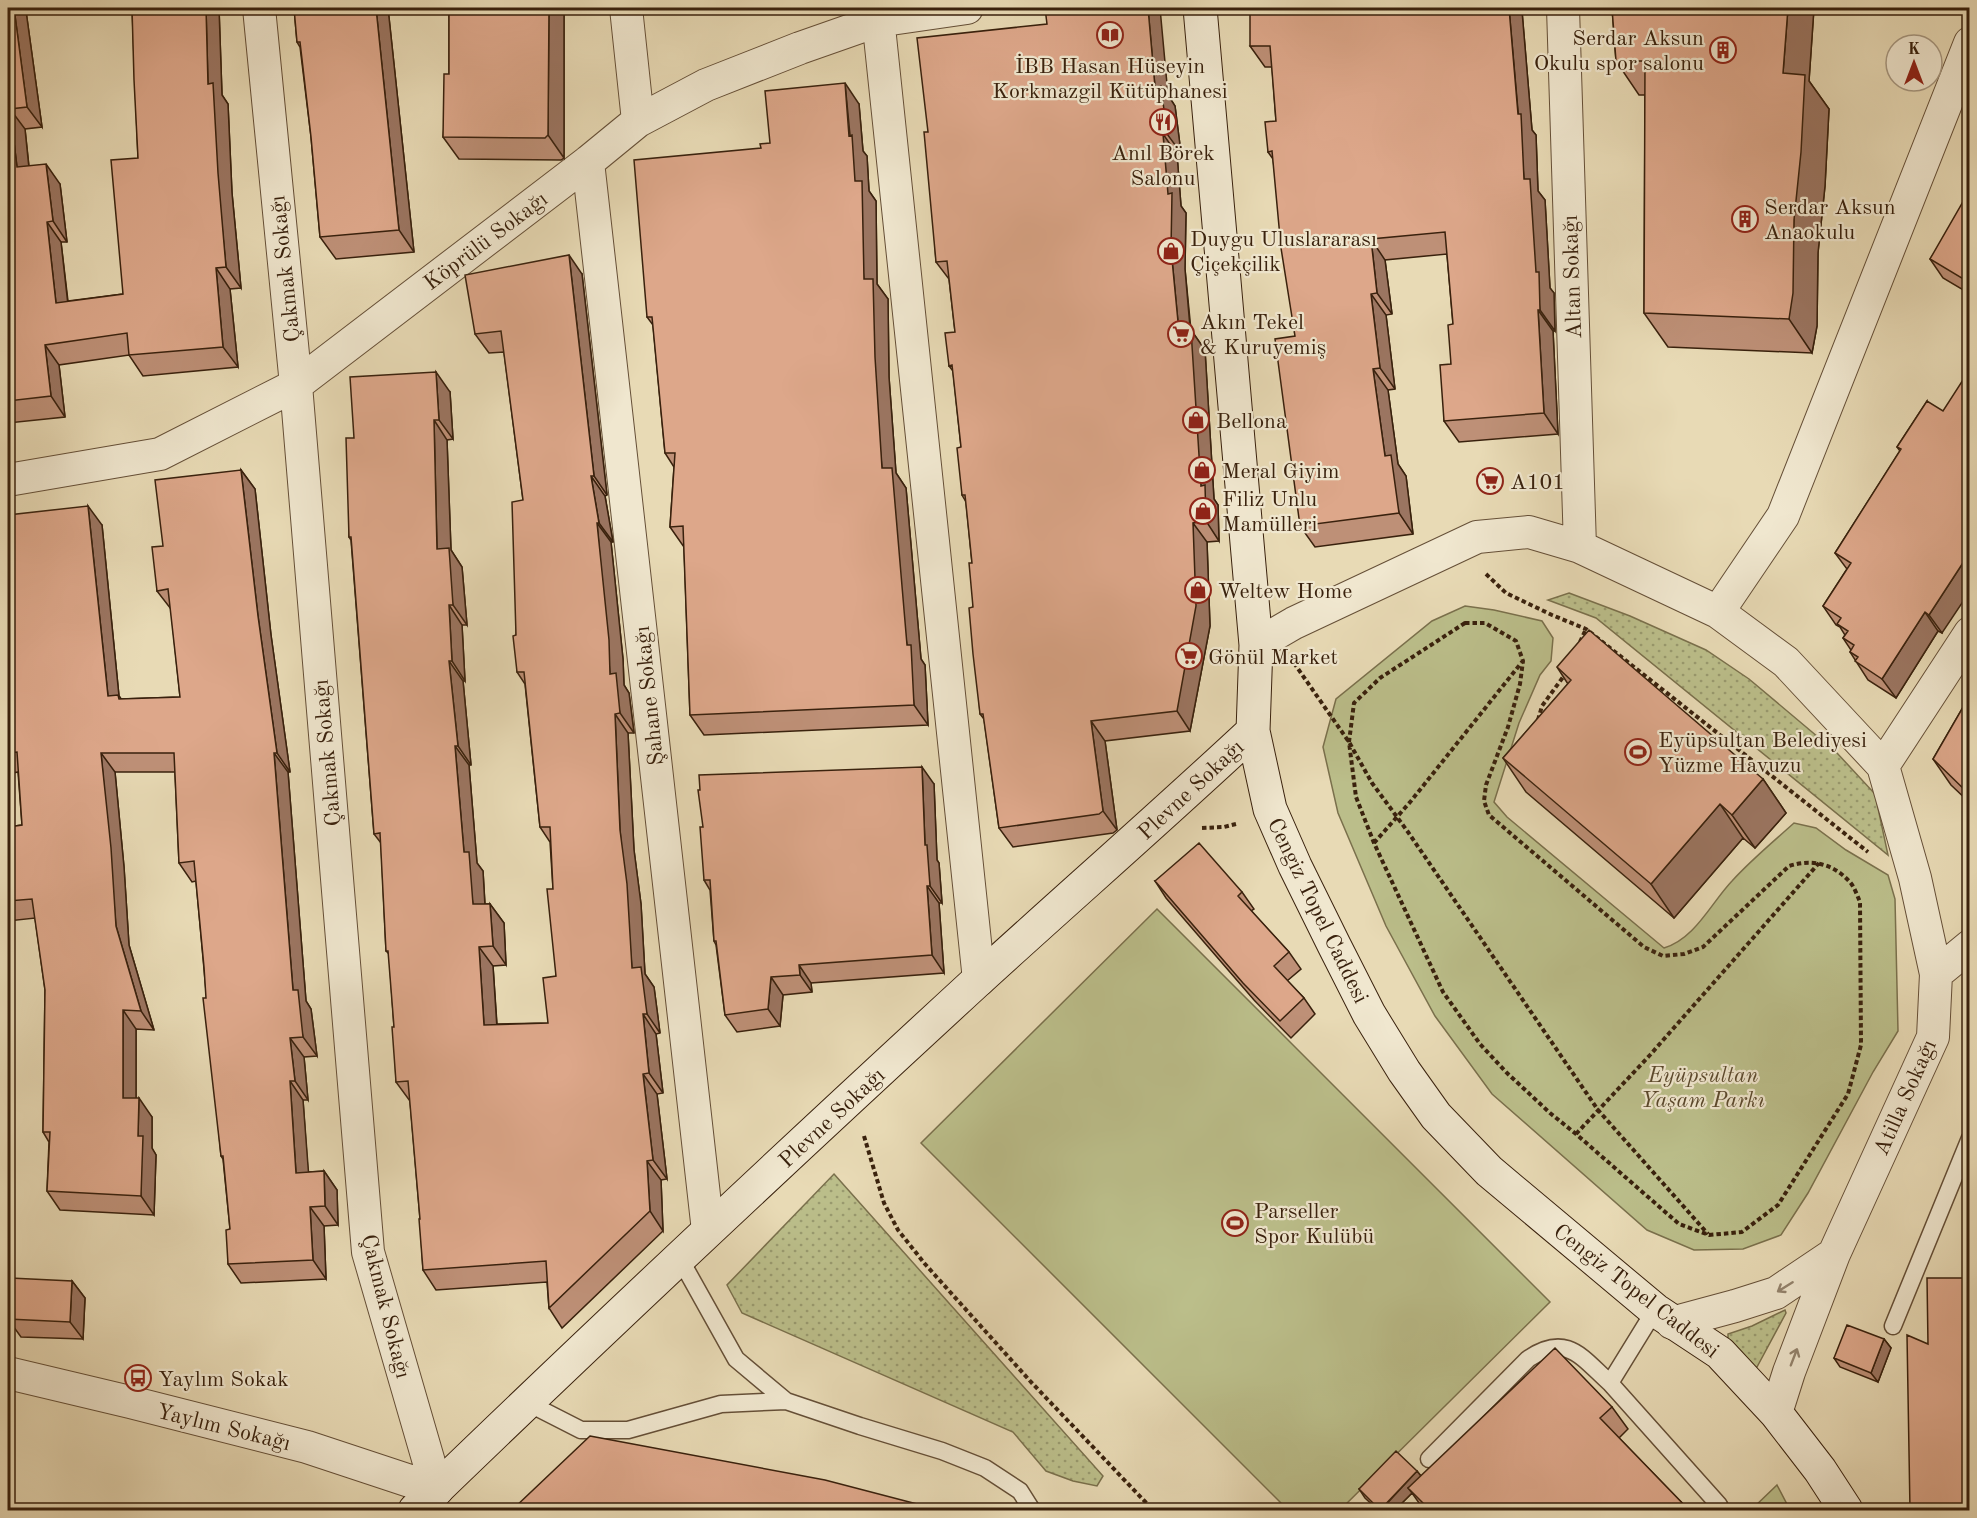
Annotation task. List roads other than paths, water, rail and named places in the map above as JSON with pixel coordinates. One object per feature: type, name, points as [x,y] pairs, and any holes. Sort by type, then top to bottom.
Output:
[{"type":"main road","name":"Cengiz Topel Caddesi","points":[[1200,8],[1265,640],[1253,731],[1270,809],[1295,866],[1369,1014],[1404,1071],[1436,1116],[1489,1171],[1664,1316],[1720,1353],[1776,1413],[1820,1470],[1846,1510]]},
{"type":"main road","name":"Plevne Sokağı","points":[[426,1500],[679,1257],[979,980],[1174,806],[1253,731]]},
{"type":"street","name":"Çakmak Sokağı","points":[[259,8],[296,385],[369,1252],[426,1500]]},
{"type":"street","points":[[626,8],[638,121]]},
{"type":"street","name":"Köprülü Sokağı","points":[[8,480],[160,454],[296,385],[588,162],[638,121],[706,86],[877,14],[967,8]]},
{"type":"street","name":"Altan Sokağı","points":[[1563,8],[1580,547]]},
{"type":"street","points":[[877,14],[979,980]]},
{"type":"street","points":[[1718,612],[1783,516],[1970,42]]},
{"type":"street","name":"Şahane Sokağı","points":[[588,162],[708,1231]]},
{"type":"street","points":[[1265,640],[1294,623],[1477,537],[1529,532],[1580,547],[1718,612],[1786,662],[1883,766],[1970,633]]},
{"type":"street","name":"Atilla Sokağı","points":[[1776,1413],[1833,1254],[1933,1037],[1936,974],[1915,878],[1883,766]]},
{"type":"street","points":[[1936,974],[1970,946]]},
{"type":"street","name":"Atilla Sokağı","points":[[1664,1316],[1735,1306],[1776,1293],[1833,1254]]},
{"type":"street","name":"Yaylım Sokağı","points":[[8,1373],[307,1447],[426,1500]]},
{"type":"lane","points":[[1893,1326],[1970,1138]]},
{"type":"lane","points":[[679,1257],[736,1359],[786,1401]]},
{"type":"lane","points":[[1610,1383],[1664,1316]]},
{"type":"lane","points":[[1429,1459],[1528,1359],[1541,1350],[1556,1347],[1573,1349],[1610,1383],[1719,1505]]},
{"type":"lane","points":[[528,1402],[581,1430],[628,1430],[721,1404],[786,1401],[942,1451],[985,1468],[1020,1491],[1032,1510]]},
{"type":"place","name":"İBB Hasan Hüseyin Korkmazgil Kütüphanesi","points":[[1110,35]]},
{"type":"place","name":"Serdar Aksun Okulu spor salonu","points":[[1723,50]]},
{"type":"place","name":"Anıl Börek Salonu","points":[[1163,122]]},
{"type":"place","name":"Serdar Aksun Anaokulu","points":[[1745,219]]},
{"type":"place","name":"Duygu Uluslararası Çiçekçilik","points":[[1171,251]]},
{"type":"place","name":"Akın Tekel & Kuruyemiş","points":[[1181,334]]},
{"type":"place","name":"Bellona","points":[[1196,420]]},
{"type":"place","name":"Meral Giyim","points":[[1202,470]]},
{"type":"place","name":"A101","points":[[1490,481]]},
{"type":"place","name":"Filiz Unlu Mamülleri","points":[[1203,511]]},
{"type":"place","name":"Weltew Home","points":[[1198,590]]},
{"type":"place","name":"Gönül Market","points":[[1189,656]]},
{"type":"place","name":"Eyüpsultan Belediyesi Yüzme Havuzu","points":[[1638,752]]},
{"type":"place","name":"Parseller Spor Kulübü","points":[[1235,1223]]},
{"type":"place","name":"Yaylım Sokak","points":[[138,1378]]},
{"type":"park label","name":"Eyüpsultan Yaşam Parkı","points":[[1703,1086]]}]
